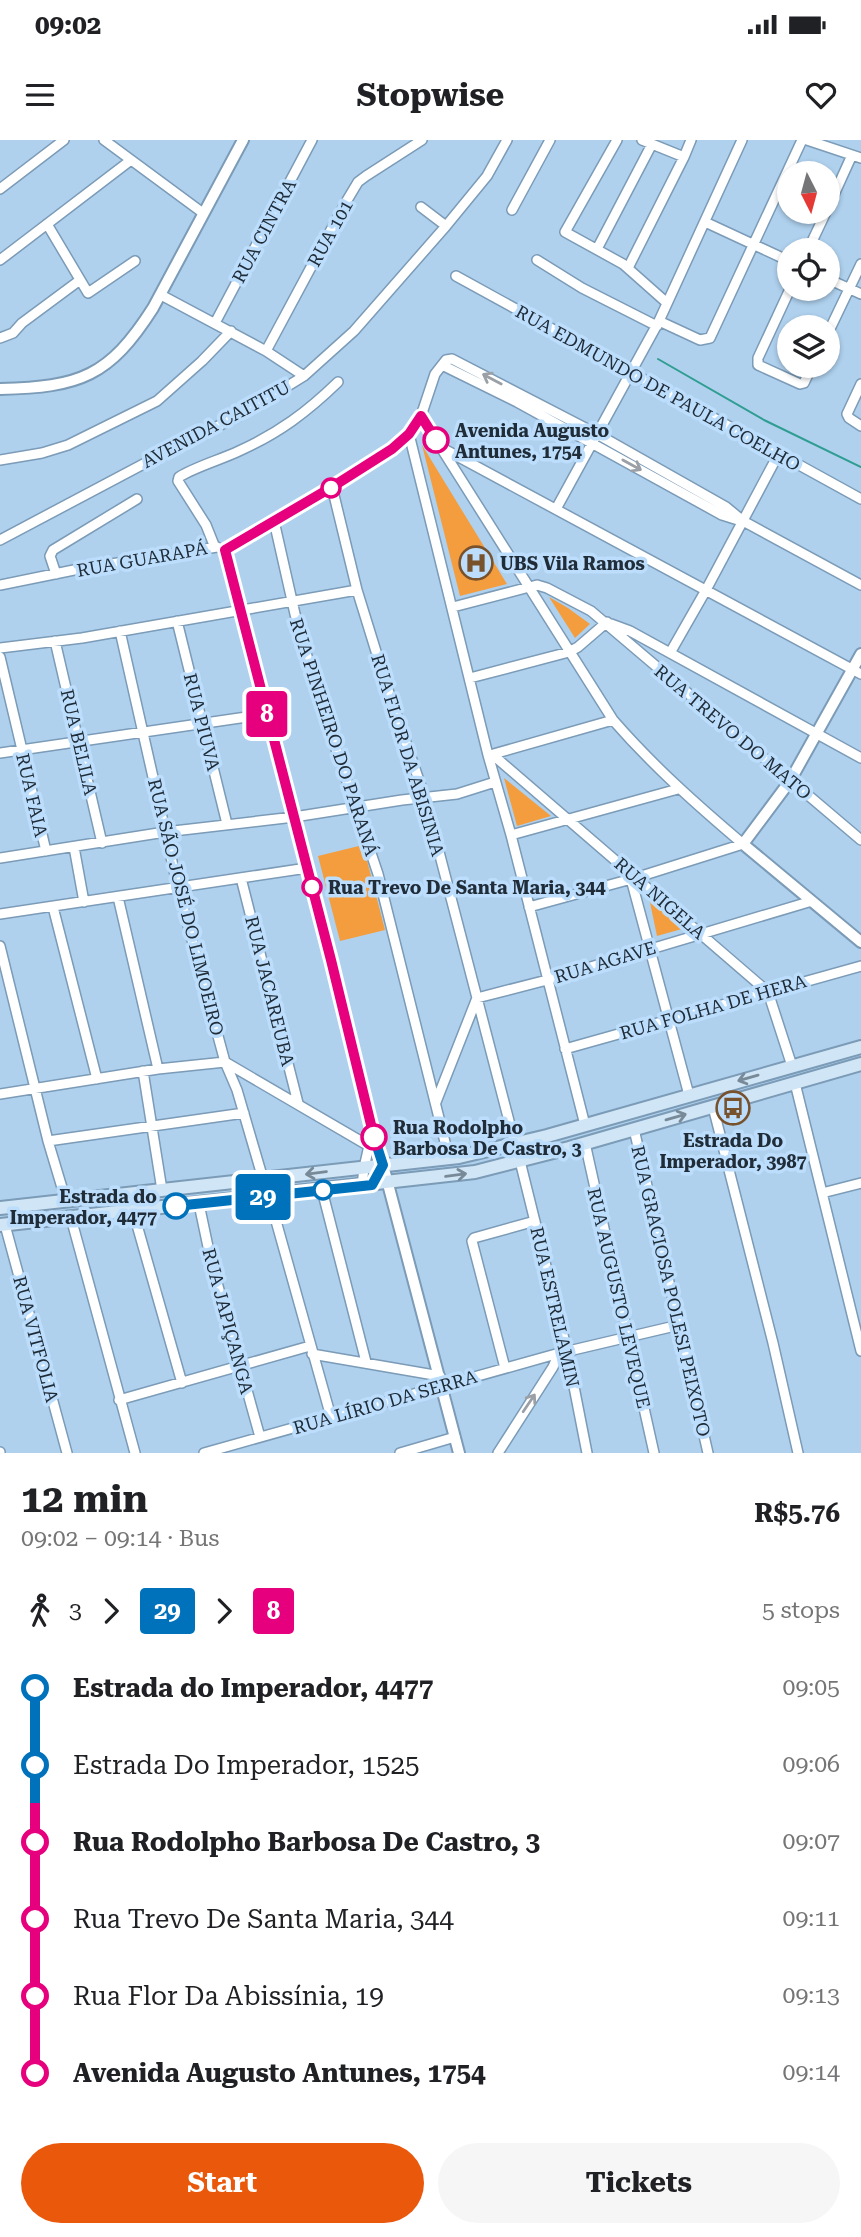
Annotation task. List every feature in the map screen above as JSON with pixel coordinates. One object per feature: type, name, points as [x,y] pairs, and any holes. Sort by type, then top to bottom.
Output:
[{"type":"main road","points":[[0,1208],[449,1158],[515,1144],[861,1047]]},
{"type":"main road","points":[[2,1225],[475,1172],[861,1064]]},
{"type":"main road","points":[[367,1185],[383,1165]]},
{"type":"street","points":[[0,189],[52,143],[64,140]]},
{"type":"street","points":[[104,140],[203,213]]},
{"type":"street","points":[[0,389],[42,388],[68,383],[104,367],[129,343],[161,295],[243,140]]},
{"type":"street","name":"RUA CINTRA","points":[[215,323],[312,140]]},
{"type":"street","name":"RUA 101","points":[[266,351],[358,182],[422,140]]},
{"type":"street","name":"AVENIDA CAITITU","points":[[0,540],[239,416],[304,376],[354,331],[446,226],[487,176],[507,140]]},
{"type":"street","points":[[512,210],[550,140]]},
{"type":"street","points":[[617,140],[565,232],[628,268],[667,303]]},
{"type":"street","points":[[642,140],[684,157]]},
{"type":"street","points":[[628,268],[691,140]]},
{"type":"street","points":[[556,509],[658,323],[742,140]]},
{"type":"street","points":[[537,260],[582,289],[700,340],[709,338],[805,140],[856,157],[840,186]]},
{"type":"street","points":[[597,249],[652,144]]},
{"type":"street","points":[[0,260],[131,160]]},
{"type":"street","points":[[421,207],[446,226]]},
{"type":"street","points":[[705,222],[777,255]]},
{"type":"street","points":[[47,224],[88,293],[135,261]]},
{"type":"street","points":[[837,315],[861,264]]},
{"type":"street","name":"RUA EDMUNDO DE PAULA COELHO","points":[[456,276],[861,499]]},
{"type":"street","points":[[0,338],[13,333],[22,323],[80,279]]},
{"type":"street","points":[[840,285],[861,294]]},
{"type":"street","points":[[161,295],[231,331],[304,376]]},
{"type":"street","points":[[777,317],[758,358],[758,367],[777,375]]},
{"type":"street","points":[[0,460],[42,453],[68,445],[157,401],[231,331]]},
{"type":"street","points":[[743,521],[722,515],[442,365],[446,360],[456,360],[597,434],[726,507],[743,521],[861,585]]},
{"type":"street","name":"RUA GUARAPÁ","points":[[0,585],[214,545],[225,550],[392,449],[409,434],[421,416],[435,374],[442,365]]},
{"type":"street","points":[[785,378],[800,384],[806,378]]},
{"type":"street","points":[[214,545],[206,525],[178,481],[180,476],[239,452],[289,425],[338,382]]},
{"type":"street","points":[[861,384],[847,414],[861,426]]},
{"type":"street","points":[[421,416],[613,720],[678,789],[861,942]]},
{"type":"street","points":[[409,434],[495,782],[585,1125]]},
{"type":"street","points":[[442,448],[857,672]]},
{"type":"street","points":[[670,653],[779,453]]},
{"type":"street","name":"RUA FLOR DA ABISINIA","points":[[332,487],[357,590],[425,798],[515,1144]]},
{"type":"street","points":[[56,574],[50,556],[53,550],[137,499]]},
{"type":"street","name":"RUA PINHEIRO DO PARANÁ","points":[[274,521],[292,601],[318,695],[383,895],[449,1158]]},
{"type":"street","points":[[225,550],[372,1132],[388,1183],[459,1453]]},
{"type":"street","points":[[453,607],[527,586],[547,588],[861,758]]},
{"type":"street","points":[[0,648],[120,631],[357,590]]},
{"type":"street","name":"RUA PIUVA","points":[[177,621],[227,824]]},
{"type":"street","points":[[470,678],[569,652],[607,622]]},
{"type":"street","name":"RUA TREVO DO MATO","points":[[607,622],[646,659],[861,840]]},
{"type":"street","name":"RUA SÃO JOSÉ DO LIMOEIRO","points":[[120,631],[178,888],[225,1062],[237,1090],[263,1179]]},
{"type":"street","name":"RUA BELILA","points":[[55,641],[102,843]]},
{"type":"street","points":[[528,907],[743,844],[790,781],[817,733],[857,672],[861,654]]},
{"type":"street","name":"RUA FAIA","points":[[0,657],[46,851]]},
{"type":"street","points":[[0,753],[267,714]]},
{"type":"street","points":[[490,755],[613,720]]},
{"type":"street","name":"RUA NIGELA","points":[[490,755],[568,818],[633,878],[768,992]]},
{"type":"street","points":[[0,858],[165,832],[457,794],[495,782]]},
{"type":"street","points":[[511,835],[678,789]]},
{"type":"street","points":[[74,847],[84,902]]},
{"type":"street","points":[[0,914],[307,868]]},
{"type":"street","name":"RUA JACAREUBA","points":[[241,878],[298,1104]]},
{"type":"street","points":[[633,878],[689,1095]]},
{"type":"street","points":[[118,897],[158,1069]]},
{"type":"street","name":"RUA AGAVE","points":[[477,998],[547,980],[812,901]]},
{"type":"street","points":[[54,907],[97,1079]]},
{"type":"street","points":[[1,951],[48,1141],[66,1201]]},
{"type":"street","name":"RUA FOLHA DE HERA","points":[[565,1049],[861,965]]},
{"type":"street","points":[[768,992],[792,1066]]},
{"type":"street","points":[[436,1103],[477,998]]},
{"type":"street","points":[[466,1024],[484,1025]]},
{"type":"street","points":[[0,1094],[143,1071],[225,1062],[369,1146]]},
{"type":"street","points":[[143,1071],[162,1190]]},
{"type":"street","points":[[237,1090],[245,1083],[258,1080]]},
{"type":"street","points":[[795,1083],[861,1351]]},
{"type":"street","points":[[713,1107],[798,1453]]},
{"type":"street","points":[[48,1141],[244,1113]]},
{"type":"street","name":"RUA GRACIOSA POLESI PEIXOTO","points":[[634,1129],[708,1453]]},
{"type":"street","points":[[367,1185],[364,1168],[372,1132]]},
{"type":"street","name":"RUA AUGUSTO LEVEQUE","points":[[585,1143],[654,1453]]},
{"type":"street","name":"RUA ESTRELAMIN","points":[[520,1161],[587,1453]]},
{"type":"street","points":[[822,1193],[861,1183]]},
{"type":"street","points":[[322,1190],[366,1362]]},
{"type":"street","points":[[269,1196],[331,1417]]},
{"type":"street","name":"RUA JAPIÇANGA","points":[[199,1204],[211,1261],[260,1437]]},
{"type":"street","points":[[133,1211],[182,1383]]},
{"type":"street","points":[[71,1218],[135,1453]]},
{"type":"street","points":[[505,1368],[472,1241],[474,1238],[535,1221]]},
{"type":"street","name":"RUA VITFOLIA","points":[[2,1225],[67,1453]]},
{"type":"street","name":"RUA LÍRIO DA SERRA","points":[[204,1453],[331,1417],[441,1381],[679,1325]]},
{"type":"street","points":[[119,1400],[240,1366],[311,1350],[441,1381]]},
{"type":"street","points":[[498,1453],[563,1352]]},
{"type":"street","points":[[400,1453],[455,1437]]},
{"type":"shaded area","points":[[422,445],[507,584],[460,596]]},
{"type":"shaded area","points":[[549,597],[568,608],[590,624],[575,638]]},
{"type":"shaded area","points":[[504,778],[551,816],[517,826]]},
{"type":"shaded area","points":[[363,845],[385,930],[340,941],[318,856]]},
{"type":"shaded area","points":[[648,893],[689,927],[657,936]]},
{"type":"waterway","points":[[658,359],[764,420],[861,467]]},
{"type":"bus line","name":"8","points":[[374,1137],[225,550],[392,449],[409,434],[421,416],[436,440]]},
{"type":"bus line","name":"29","points":[[176,1206],[372,1185],[383,1165],[374,1137]]},
{"type":"place","name":"Avenida Augusto Antunes, 1754","points":[[436,440]]},
{"type":"place","name":"UBS Vila Ramos","points":[[476,563]]},
{"type":"place","name":"Rua Trevo De Santa Maria, 344","points":[[312,887]]},
{"type":"place","name":"Estrada Do Imperador, 3987","points":[[733,1108]]},
{"type":"place","name":"Rua Rodolpho Barbosa De Castro, 3","points":[[374,1137]]},
{"type":"place","name":"Estrada do Imperador, 4477","points":[[176,1206]]}]
